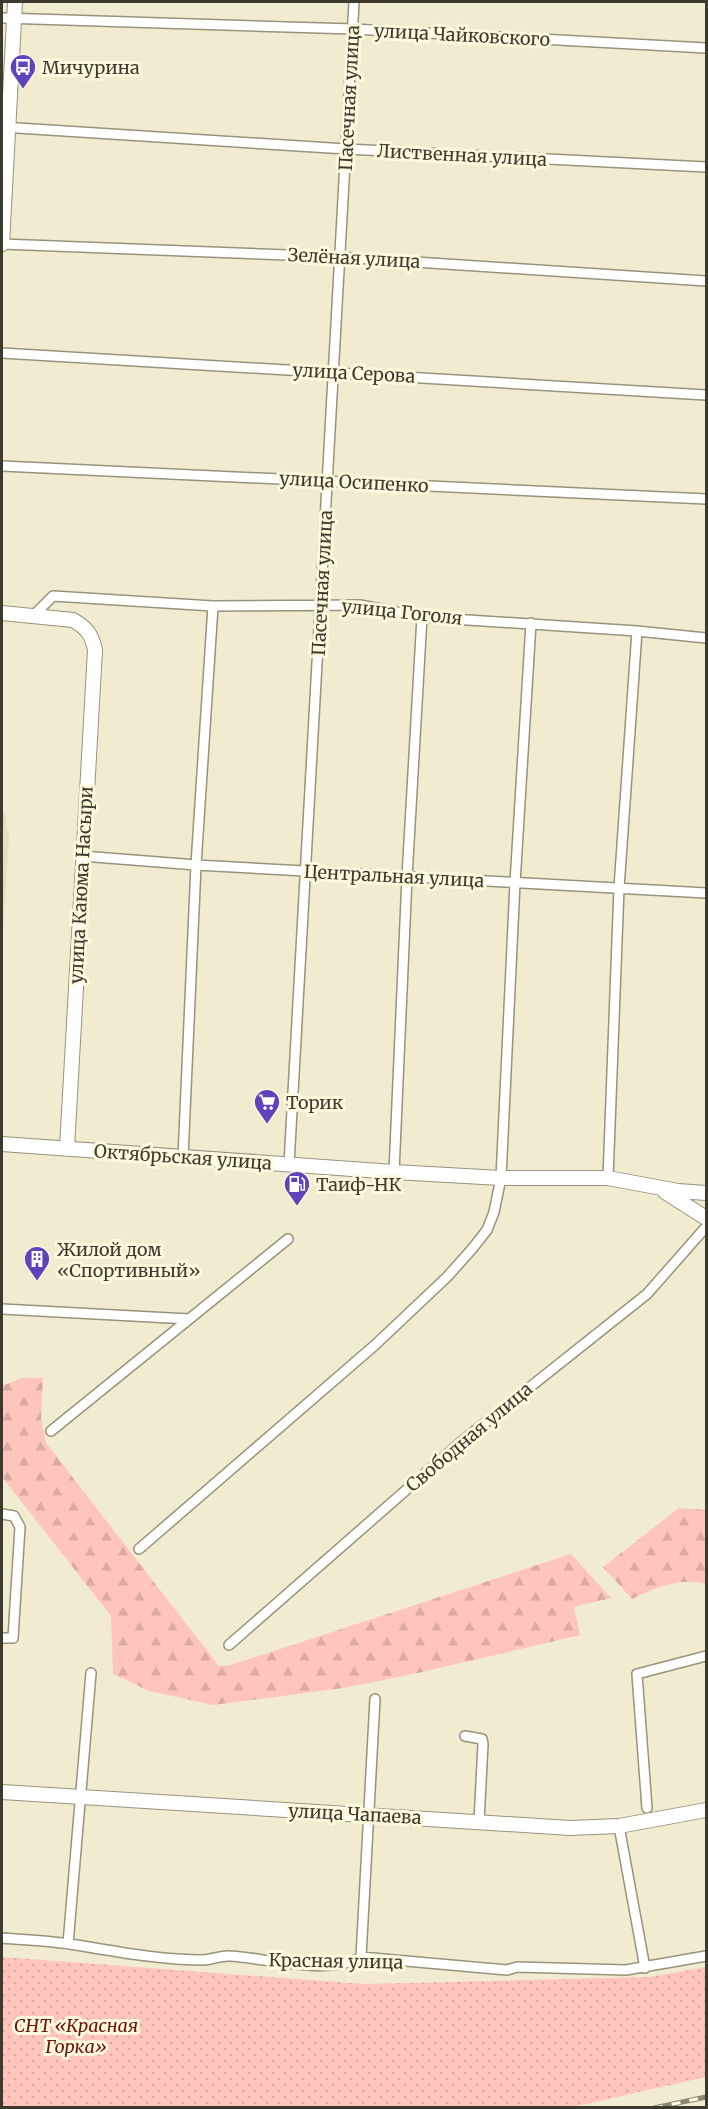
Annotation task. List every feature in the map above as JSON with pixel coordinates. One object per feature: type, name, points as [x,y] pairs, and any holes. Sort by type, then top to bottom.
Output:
[{"type":"main road","points":[[2,244],[8,18],[15,2]]},
{"type":"main road","points":[[2,613],[33,616]]},
{"type":"main road","name":"улица Каюма Насыри","points":[[33,616],[73,620],[90,634],[95,650],[67,1148]]},
{"type":"main road","name":"Октябрьская улица","points":[[2,1144],[394,1172],[501,1178],[608,1178],[678,1191],[706,1193]]},
{"type":"main road","name":"Октябрьская улица","points":[[652,1185],[706,1218]]},
{"type":"main road","name":"улица Чапаева","points":[[2,1792],[570,1828],[620,1826],[706,1810]]},
{"type":"street","name":"Пасечная улица","points":[[289,1164],[354,2]]},
{"type":"street","name":"улица Чайковского","points":[[8,18],[353,29],[706,48]]},
{"type":"street","name":"Лиственная улица","points":[[5,128],[346,149],[706,167]]},
{"type":"street","name":"Зелёная улица","points":[[2,244],[340,256],[706,281]]},
{"type":"street","name":"улица Серова","points":[[2,353],[706,395]]},
{"type":"street","name":"улица Осипенко","points":[[2,466],[706,499]]},
{"type":"street","name":"улица Гоголя","points":[[33,616],[52,596],[213,606],[360,605],[422,616],[706,638]]},
{"type":"street","points":[[183,1157],[196,865],[213,606]]},
{"type":"street","points":[[394,1172],[407,877],[422,616]]},
{"type":"street","points":[[140,1549],[375,1345],[447,1277],[487,1230],[494,1212],[501,1178],[515,883],[531,623]]},
{"type":"street","points":[[608,1178],[619,888],[637,631]]},
{"type":"street","name":"Центральная улица","points":[[82,856],[196,865],[706,893]]},
{"type":"street","name":"Свободная улица","points":[[229,1645],[461,1442],[647,1294],[706,1227]]},
{"type":"street","points":[[51,1431],[288,1239]]},
{"type":"street","points":[[2,1309],[189,1319]]},
{"type":"street","points":[[2,1638],[13,1638],[20,1527],[14,1516],[4,1514]]},
{"type":"street","points":[[646,1808],[637,1674],[706,1656]]},
{"type":"street","points":[[69,1944],[91,1673]]},
{"type":"street","points":[[361,1957],[375,1699]]},
{"type":"street","points":[[465,1736],[482,1739],[483,1744],[479,1822]]},
{"type":"street","points":[[620,1826],[645,1968]]},
{"type":"street","name":"Красная улица","points":[[2,1938],[204,1960],[228,1956],[289,1963],[339,1965],[351,1963],[361,1957],[507,1970],[518,1967],[626,1970],[706,1956]]},
{"type":"shaded area","points":[[2,814],[6,815],[9,837],[3,930]]},
{"type":"green space","points":[[22,1378],[43,1378],[41,1418],[46,1443],[219,1666],[231,1665],[571,1554],[611,1598],[574,1607],[580,1635],[418,1673],[343,1688],[213,1705],[149,1691],[113,1674],[111,1616],[2,1477],[2,1386]]},
{"type":"green space","points":[[679,1508],[706,1510],[706,1584],[677,1583],[632,1599],[603,1567]]},
{"type":"green space","name":"СНТ «Красная Горка»","points":[[2,1957],[364,1984],[650,1977],[706,1967],[706,2077],[568,2108],[2,2107]]},
{"type":"railway","points":[[654,2108],[706,2097]]},
{"type":"place","name":"Мичурина","points":[[23,90]]},
{"type":"place","name":"Торик","points":[[267,1125]]},
{"type":"place","name":"Таиф-НК","points":[[297,1207]]},
{"type":"place","name":"Жилой дом «Спортивный»","points":[[37,1282]]}]
